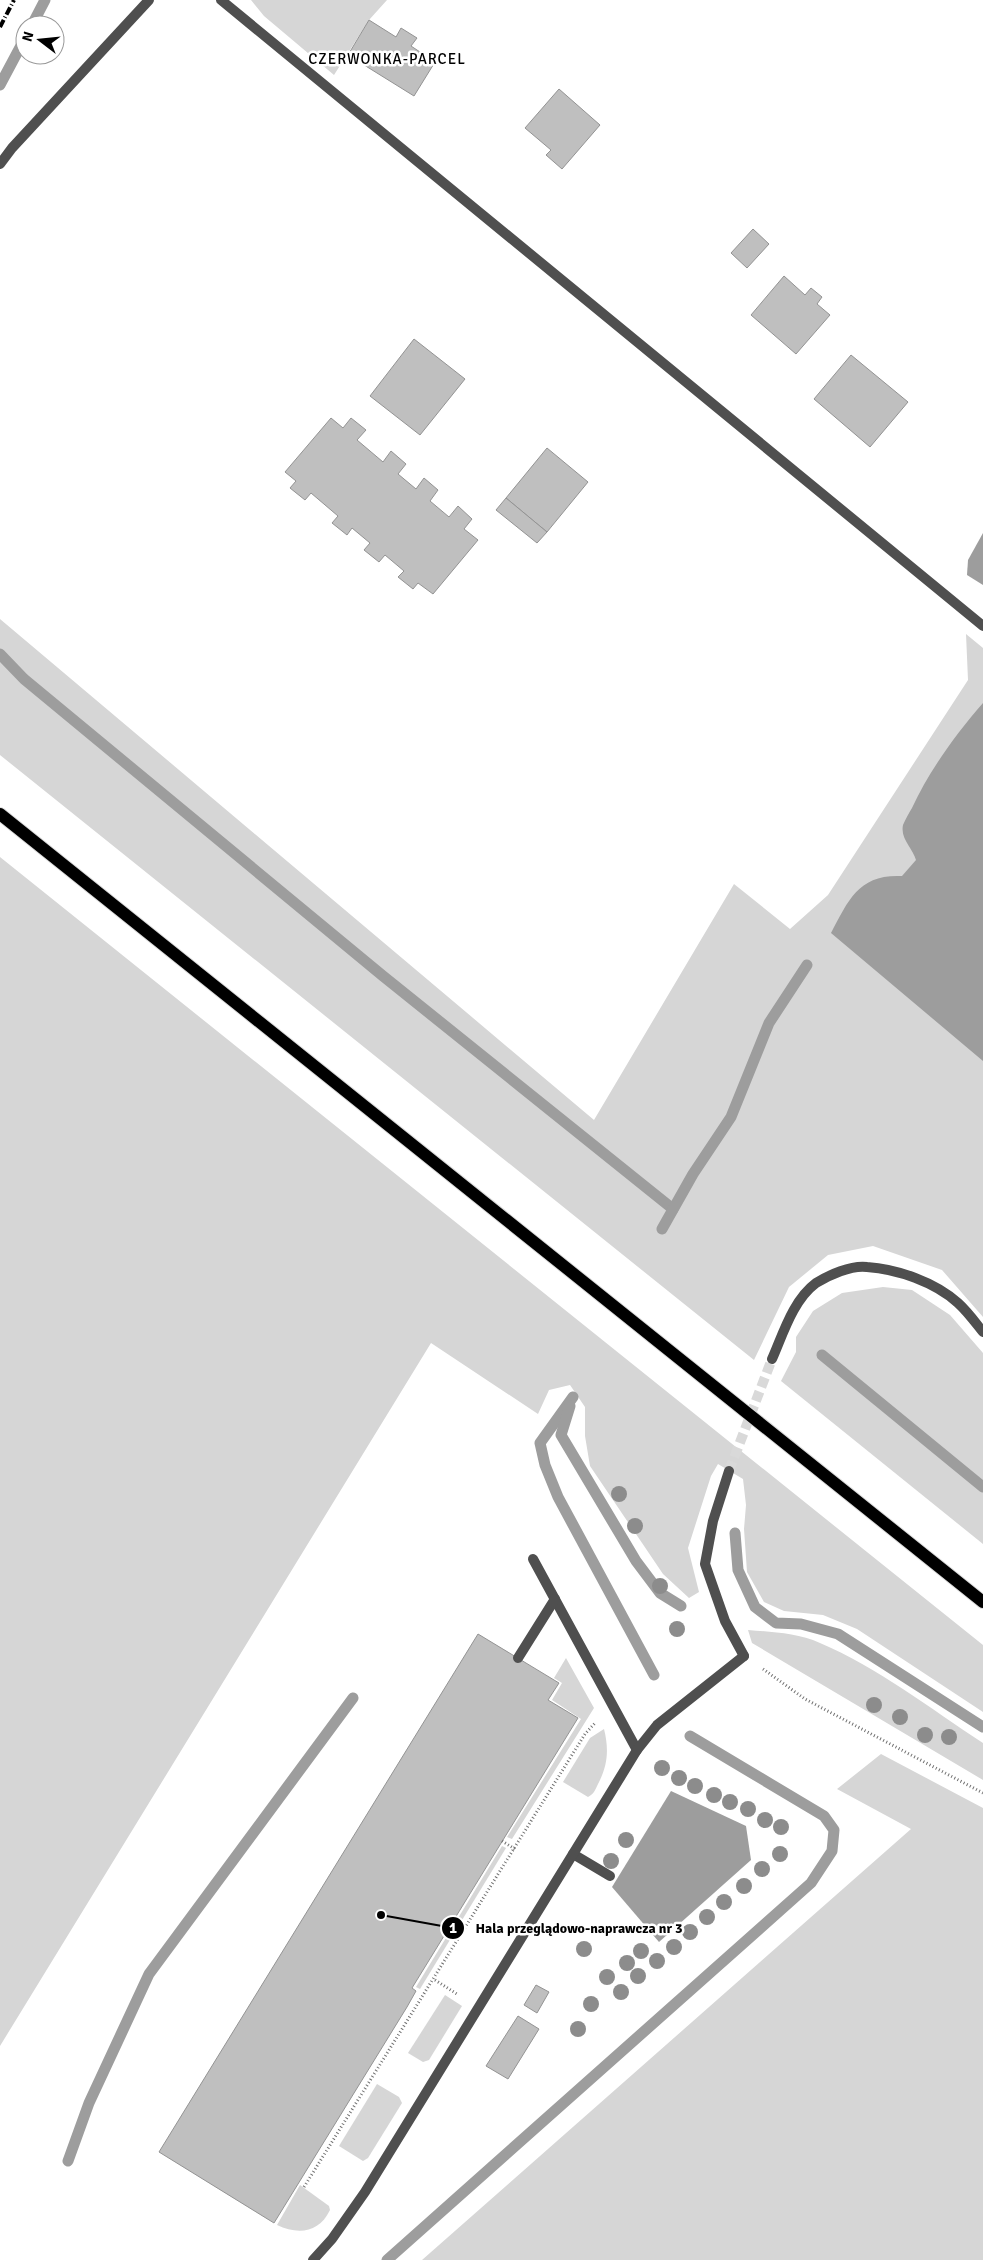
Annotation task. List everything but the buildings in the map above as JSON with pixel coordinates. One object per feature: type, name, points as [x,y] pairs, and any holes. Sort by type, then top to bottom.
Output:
[{"type":"main road","points":[[0,814],[983,1602]]},
{"type":"street","points":[[0,164],[12,148],[149,0]]},
{"type":"street","points":[[220,0],[983,626]]},
{"type":"street","points":[[772,1359],[791,1317],[804,1296],[816,1284],[842,1271],[865,1266],[905,1275],[936,1288],[958,1303],[983,1332]]},
{"type":"street","points":[[313,2260],[332,2239],[364,2192],[638,1750],[658,1725],[744,1656],[724,1621],[705,1564],[713,1521],[729,1471]]},
{"type":"street","points":[[533,1559],[638,1750]]},
{"type":"street","points":[[518,1658],[555,1599]]},
{"type":"street","points":[[573,1854],[610,1876]]},
{"type":"path","points":[[744,1656],[805,1699],[983,1793]]},
{"type":"path","points":[[304,2188],[586,1734],[612,1704]]},
{"type":"path","points":[[502,1841],[515,1849]]},
{"type":"shaded area","points":[[251,0],[387,0],[369,20],[334,75],[264,16]]},
{"type":"shaded area","points":[[983,533],[983,585],[967,575],[968,560]]},
{"type":"shaded area","points":[[0,619],[594,1120],[734,884],[790,929],[828,895],[968,680],[966,634],[983,648],[983,1317],[942,1270],[873,1246],[828,1255],[789,1287],[754,1360],[0,755]]},
{"type":"shaded area","points":[[983,703],[983,1061],[831,933],[850,899],[865,884],[887,876],[902,876],[916,860],[903,835],[903,825],[935,767],[953,740]]},
{"type":"shaded area","points":[[0,857],[983,1645],[983,1712],[857,1629],[823,1615],[784,1611],[764,1602],[747,1572],[744,1529],[746,1505],[743,1479],[718,1464],[711,1476],[688,1548],[699,1592],[689,1598],[663,1574],[590,1466],[585,1436],[585,1407],[570,1385],[549,1390],[538,1414],[431,1343],[0,2046]]},
{"type":"shaded area","points":[[883,1287],[912,1290],[950,1315],[983,1353],[983,1544],[781,1381],[796,1352],[796,1337],[813,1311],[842,1293]]},
{"type":"shaded area","points":[[748,1630],[802,1637],[820,1643],[883,1676],[983,1743],[983,1780],[752,1643]]},
{"type":"shaded area","points":[[566,1658],[594,1708],[512,1839],[507,1837],[581,1719],[552,1700],[562,1683],[554,1678]]},
{"type":"shaded area","points":[[604,1729],[607,1743],[606,1764],[595,1790],[588,1797],[563,1782],[590,1738]]},
{"type":"shaded area","points":[[881,1754],[983,1808],[983,2260],[422,2260],[911,1829],[837,1789]]},
{"type":"shaded area","points":[[671,1791],[746,1826],[751,1860],[659,1942],[612,1887]]},
{"type":"shaded area","points":[[502,1846],[506,1848],[420,1989],[416,1987]]},
{"type":"shaded area","points":[[445,1995],[462,2006],[429,2060],[423,2062],[408,2053]]},
{"type":"shaded area","points":[[377,2084],[399,2097],[402,2103],[368,2158],[363,2161],[339,2146]]},
{"type":"shaded area","points":[[300,2185],[329,2206],[330,2210],[320,2223],[307,2230],[293,2230],[277,2225]]},
{"type":"waterway","points":[[37,15],[45,0]]},
{"type":"waterway","points":[[0,85],[15,57]]},
{"type":"waterway","points":[[0,654],[24,679],[383,976],[673,1209]]},
{"type":"waterway","points":[[662,1229],[693,1174],[731,1117],[769,1023],[807,965]]},
{"type":"waterway","points":[[822,1355],[983,1487]]},
{"type":"waterway","points":[[573,1397],[540,1443],[545,1465],[558,1497],[654,1675]]},
{"type":"waterway","points":[[570,1406],[561,1435],[636,1561],[660,1593],[681,1606]]},
{"type":"waterway","points":[[735,1533],[738,1570],[755,1607],[776,1623],[801,1624],[838,1634],[983,1727]]},
{"type":"waterway","points":[[68,2161],[89,2103],[149,1974],[353,1698]]},
{"type":"waterway","points":[[387,2260],[811,1883],[832,1851],[834,1830],[824,1816],[690,1736]]},
{"type":"tunnel","points":[[729,1471],[772,1359]]},
{"type":"railway","points":[[0,27],[14,0]]},
{"type":"place","name":"Hala przeglądowo-naprawcza nr 3","points":[[381,1915]]},
{"type":"district","name":"CZERWONKA-PARCEL","points":[[387,59]]}]
